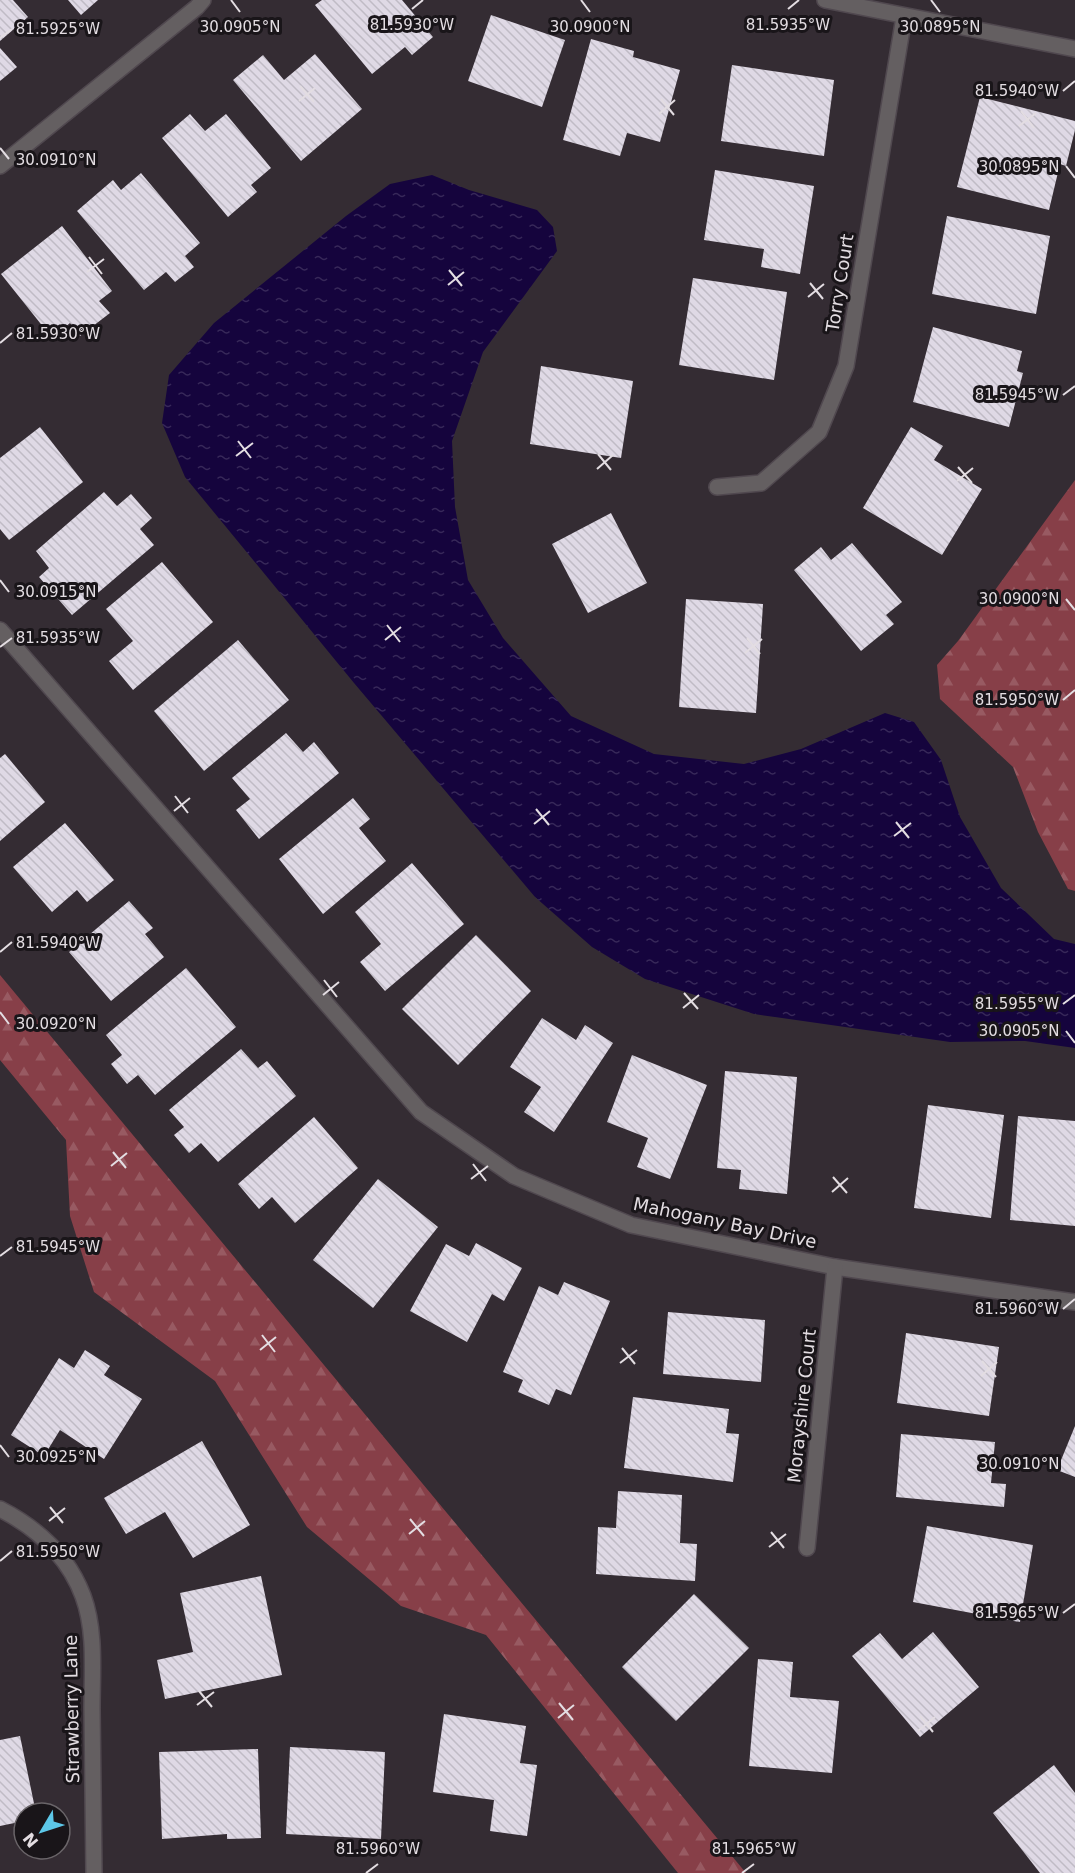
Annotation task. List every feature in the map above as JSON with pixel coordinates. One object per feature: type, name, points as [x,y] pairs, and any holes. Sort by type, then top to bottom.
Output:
[{"type":"street","points":[[0,166],[203,0]]},
{"type":"street","points":[[825,0],[1075,49]]},
{"type":"street","name":"Torry Court","points":[[717,487],[761,483],[819,432],[846,366],[904,17]]},
{"type":"street","name":"Mahogany Bay Drive","points":[[0,630],[421,1112],[514,1176],[631,1225],[835,1267],[1075,1302]]},
{"type":"street","name":"Morayshire Court","points":[[807,1548],[835,1267]]},
{"type":"street","name":"Strawberry Lane","points":[[0,1509],[34,1529],[50,1544],[63,1559],[83,1596],[92,1636],[94,1873]]},
{"type":"green space","points":[[1075,480],[1075,891],[1068,889],[1038,832],[1013,767],[940,699],[937,665],[958,641]]},
{"type":"green space","points":[[0,975],[746,1873],[678,1873],[486,1635],[401,1606],[307,1527],[215,1381],[94,1292],[70,1216],[66,1140],[0,1060]]},
{"type":"water","points":[[432,175],[469,190],[537,210],[553,227],[557,251],[483,352],[452,441],[455,507],[468,580],[503,638],[571,716],[654,754],[744,764],[801,749],[885,713],[914,722],[941,760],[960,817],[1001,888],[1054,939],[1075,944],[1075,1048],[1025,1041],[950,1042],[754,1014],[645,979],[592,947],[535,897],[354,683],[185,477],[162,423],[169,375],[214,323],[346,216],[390,184]]},
{"type":"building","points":[[0,0],[13,0],[28,17],[0,41]]},
{"type":"building","points":[[68,0],[98,0],[81,15]]},
{"type":"building","points":[[322,0],[402,0],[433,37],[412,55],[405,47],[372,74],[315,5]]},
{"type":"building","points":[[491,15],[565,40],[542,107],[468,81]]},
{"type":"building","points":[[591,39],[634,51],[633,57],[680,70],[660,142],[627,133],[620,156],[563,140]]},
{"type":"building","points":[[0,48],[17,67],[0,81]]},
{"type":"building","points":[[315,54],[362,109],[301,161],[233,80],[263,55],[284,80]]},
{"type":"building","points":[[732,65],[834,80],[824,156],[721,141]]},
{"type":"building","points":[[980,97],[1075,121],[1066,166],[1060,164],[1049,210],[957,187]]},
{"type":"building","points":[[190,114],[205,131],[226,114],[271,168],[251,185],[257,192],[228,217],[162,138]]},
{"type":"building","points":[[715,170],[814,186],[800,274],[761,267],[764,249],[704,240]]},
{"type":"building","points":[[141,173],[200,243],[185,256],[194,267],[175,282],[166,272],[144,290],[77,211],[113,180],[121,190]]},
{"type":"building","points":[[947,216],[1050,236],[1036,314],[932,294]]},
{"type":"building","points":[[62,226],[112,291],[99,301],[110,313],[80,336],[70,323],[52,338],[1,274]]},
{"type":"building","points":[[693,278],[787,292],[774,380],[679,365]]},
{"type":"building","points":[[933,327],[1022,351],[1017,371],[1023,373],[1009,427],[913,402]]},
{"type":"building","points":[[541,366],[633,381],[621,458],[530,444]]},
{"type":"building","points":[[40,427],[83,482],[9,540],[0,529],[0,458]]},
{"type":"building","points":[[911,427],[943,446],[934,460],[982,489],[942,555],[863,508]]},
{"type":"building","points":[[104,492],[117,506],[131,494],[152,518],[140,529],[154,545],[72,615],[39,577],[49,568],[36,551]]},
{"type":"building","points":[[611,513],[647,583],[588,613],[552,544]]},
{"type":"building","points":[[852,543],[902,602],[886,615],[894,624],[861,651],[794,570],[821,547],[831,560]]},
{"type":"building","points":[[162,562],[213,622],[133,690],[109,661],[133,641],[106,609]]},
{"type":"building","points":[[686,599],[763,604],[756,713],[679,707]]},
{"type":"building","points":[[238,640],[289,700],[204,771],[154,711]]},
{"type":"building","points":[[286,733],[303,752],[314,742],[339,773],[259,839],[236,810],[250,799],[232,778]]},
{"type":"building","points":[[5,754],[45,802],[0,841],[0,758]]},
{"type":"building","points":[[353,798],[370,819],[359,828],[386,861],[323,914],[279,859]]},
{"type":"building","points":[[65,823],[114,880],[87,902],[77,890],[52,912],[13,867]]},
{"type":"building","points":[[412,863],[464,924],[385,991],[360,962],[381,944],[355,912]]},
{"type":"building","points":[[129,901],[153,928],[145,934],[164,957],[111,1001],[69,952]]},
{"type":"building","points":[[476,935],[531,991],[458,1065],[402,1009]]},
{"type":"building","points":[[186,968],[236,1027],[155,1095],[138,1075],[127,1084],[111,1064],[122,1055],[106,1035]]},
{"type":"building","points":[[542,1018],[576,1040],[585,1025],[613,1043],[554,1132],[524,1112],[541,1087],[510,1067]]},
{"type":"building","points":[[241,1049],[258,1068],[267,1061],[296,1096],[218,1162],[201,1143],[189,1153],[174,1135],[184,1127],[169,1110]]},
{"type":"building","points":[[632,1055],[707,1085],[670,1179],[637,1167],[648,1138],[607,1122]]},
{"type":"building","points":[[725,1071],[797,1077],[787,1194],[739,1189],[741,1170],[717,1168]]},
{"type":"building","points":[[928,1105],[1004,1115],[991,1218],[914,1208]]},
{"type":"building","points":[[1018,1116],[1075,1121],[1075,1226],[1010,1220]]},
{"type":"building","points":[[314,1117],[358,1168],[295,1223],[272,1197],[259,1209],[238,1184]]},
{"type":"building","points":[[378,1179],[438,1227],[373,1308],[313,1260]]},
{"type":"building","points":[[476,1243],[522,1268],[504,1301],[492,1294],[467,1342],[410,1311],[446,1244],[469,1256]]},
{"type":"building","points":[[564,1282],[610,1301],[571,1395],[556,1389],[549,1405],[518,1392],[523,1380],[503,1372],[539,1286],[558,1295]]},
{"type":"building","points":[[668,1312],[765,1320],[761,1382],[663,1374]]},
{"type":"building","points":[[906,1333],[999,1347],[989,1416],[897,1403]]},
{"type":"building","points":[[85,1350],[110,1366],[104,1375],[142,1399],[104,1459],[60,1430],[44,1456],[11,1435],[59,1358],[74,1368]]},
{"type":"building","points":[[633,1397],[729,1409],[726,1433],[739,1434],[733,1482],[624,1468]]},
{"type":"building","points":[[1075,1426],[1075,1477],[1057,1470]]},
{"type":"building","points":[[901,1434],[995,1442],[991,1483],[1006,1484],[1004,1507],[896,1497]]},
{"type":"building","points":[[202,1441],[250,1525],[193,1558],[165,1512],[126,1534],[104,1498]]},
{"type":"building","points":[[618,1491],[682,1495],[680,1543],[697,1544],[695,1581],[596,1574],[598,1527],[616,1528]]},
{"type":"building","points":[[927,1526],[1033,1545],[1020,1622],[913,1602]]},
{"type":"building","points":[[261,1576],[282,1675],[165,1699],[157,1660],[193,1652],[180,1593]]},
{"type":"building","points":[[694,1594],[749,1648],[676,1721],[622,1667]]},
{"type":"building","points":[[933,1632],[979,1687],[920,1737],[852,1656],[880,1633],[902,1659]]},
{"type":"building","points":[[758,1659],[793,1662],[790,1697],[839,1701],[832,1773],[749,1766]]},
{"type":"building","points":[[444,1714],[526,1726],[520,1763],[537,1765],[527,1836],[490,1831],[494,1800],[433,1792]]},
{"type":"building","points":[[20,1736],[34,1801],[12,1801],[12,1824],[0,1826],[0,1740]]},
{"type":"building","points":[[290,1747],[385,1752],[381,1839],[286,1834]]},
{"type":"building","points":[[258,1749],[261,1838],[227,1839],[227,1834],[162,1839],[159,1752]]},
{"type":"building","points":[[1054,1765],[1075,1793],[1075,1873],[1040,1873],[993,1813]]}]
